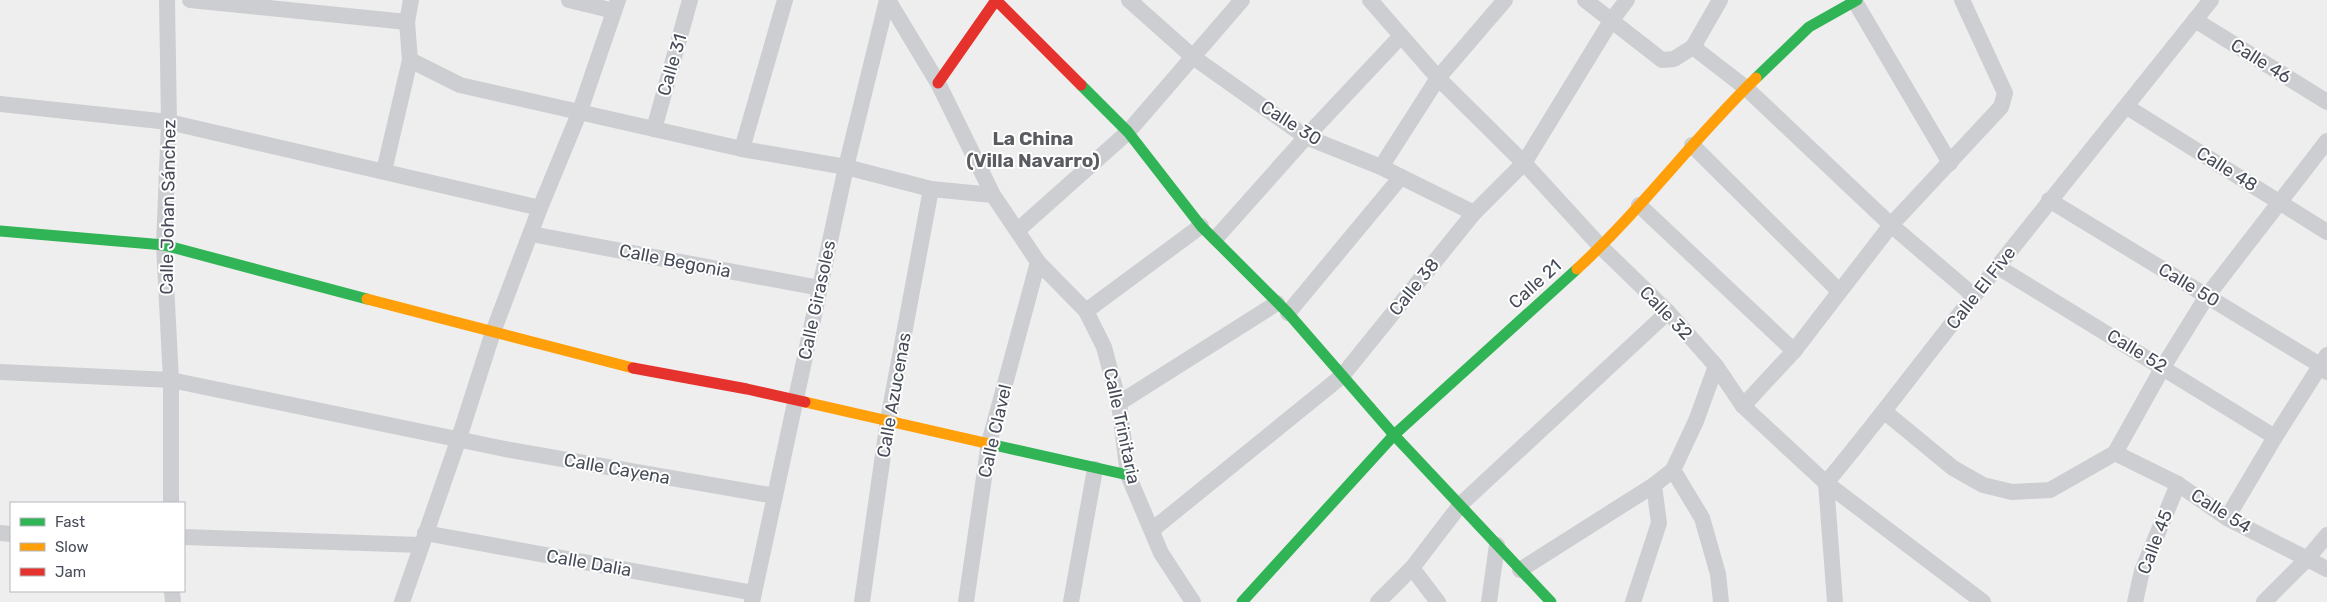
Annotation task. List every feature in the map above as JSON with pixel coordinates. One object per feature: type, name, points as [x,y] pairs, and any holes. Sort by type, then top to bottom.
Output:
[{"type":"street","name":"Calle Johan Sánchez","points":[[168,0],[169,122],[164,245],[171,380],[171,502]]},
{"type":"street","points":[[190,0],[407,22]]},
{"type":"street","points":[[384,171],[410,60],[407,22],[411,0]]},
{"type":"street","points":[[402,602],[459,438],[493,332],[540,208],[580,111],[616,5],[569,0]]},
{"type":"street","name":"Calle 31","points":[[654,129],[690,0]]},
{"type":"street","points":[[742,148],[785,0]]},
{"type":"street","name":"Calle Trinitaria","points":[[888,0],[938,83],[993,195],[1038,262],[1086,311],[1104,347],[1119,403],[1128,475],[1161,553],[1193,602]]},
{"type":"street","name":"Calle Girasoles","points":[[753,598],[846,167],[888,0]]},
{"type":"street","points":[[938,83],[996,0],[1128,132],[1201,226],[1216,238],[1282,308],[1394,435],[1461,504],[1496,545],[1551,602]]},
{"type":"street","name":"Calle 30","points":[[1129,0],[1193,57],[1306,137],[1381,167],[1474,213]]},
{"type":"street","points":[[1018,230],[1128,132],[1242,0]]},
{"type":"street","name":"Calle 32","points":[[1370,0],[1400,37],[1438,78],[1524,163],[1601,247],[1668,312],[1716,366],[1743,406],[1826,483],[1983,602]]},
{"type":"street","points":[[1381,167],[1438,78],[1505,0]]},
{"type":"street","points":[[1585,0],[1662,60],[1674,59],[1693,46],[1720,0]]},
{"type":"street","name":"Calle 38","points":[[1152,530],[1342,376],[1474,213],[1524,163],[1611,20],[1627,0]]},
{"type":"street","points":[[1855,0],[1950,162]]},
{"type":"street","name":"Calle 21","points":[[1242,602],[1394,435],[1601,247],[1692,144],[1746,88],[1809,27],[1855,0]]},
{"type":"street","points":[[1743,406],[1794,351],[1891,225],[2001,107],[2005,93],[1962,0]]},
{"type":"street","name":"Calle El Five","points":[[1826,483],[1885,412],[2049,200],[2211,0]]},
{"type":"street","name":"Calle 46","points":[[2195,20],[2327,102]]},
{"type":"street","points":[[1216,238],[1306,137],[1400,37]]},
{"type":"street","points":[[1693,46],[1746,88],[1891,225],[1974,296]]},
{"type":"street","points":[[410,60],[460,85],[742,148],[846,167],[931,188],[993,195]]},
{"type":"street","points":[[0,104],[169,122],[540,208]]},
{"type":"street","name":"Calle 48","points":[[2127,106],[2327,232]]},
{"type":"street","points":[[1885,412],[1953,468],[1983,485],[2012,492],[2050,490],[2115,453],[2163,367],[2207,296],[2327,141]]},
{"type":"street","points":[[1692,144],[1839,291]]},
{"type":"street","points":[[1119,403],[1282,308],[1401,177]]},
{"type":"street","name":"Calle Azucenas","points":[[862,602],[888,420],[931,188]]},
{"type":"street","name":"Calle 50","points":[[2049,200],[2207,296],[2325,364]]},
{"type":"street","points":[[1639,205],[1794,351]]},
{"type":"street","points":[[1086,311],[1201,226]]},
{"type":"street","points":[[0,231],[164,245],[621,366],[796,400],[1128,475]]},
{"type":"street","name":"Calle Begonia","points":[[531,234],[820,288]]},
{"type":"street","name":"Calle Clavel","points":[[966,602],[989,443],[1038,262]]},
{"type":"street","name":"Calle 52","points":[[1998,267],[2275,437]]},
{"type":"street","points":[[1378,602],[1412,568],[1461,504],[1668,312]]},
{"type":"street","points":[[2227,518],[2275,437],[2325,364]]},
{"type":"street","points":[[1520,570],[1654,485],[1672,470],[1696,421],[1716,366]]},
{"type":"street","name":"Calle Cayena","points":[[0,372],[171,380],[505,449],[775,496]]},
{"type":"street","name":"Calle 54","points":[[2115,453],[2178,484],[2227,518],[2327,569]]},
{"type":"street","points":[[1070,602],[1095,469]]},
{"type":"street","points":[[1672,470],[1702,518],[1718,574],[1721,602]]},
{"type":"street","points":[[1826,483],[1835,602]]},
{"type":"street","name":"Calle 45","points":[[2135,602],[2142,571],[2178,484]]},
{"type":"street","points":[[1634,602],[1659,523],[1654,485]]},
{"type":"street","points":[[2264,602],[2307,559],[2327,535]]},
{"type":"street","name":"Calle Dalia","points":[[185,537],[423,539],[753,598]]},
{"type":"street","points":[[1489,602],[1496,545]]},
{"type":"street","points":[[1412,568],[1438,602]]},
{"type":"traffic: fast","points":[[1756,78],[1809,27],[1857,0]]},
{"type":"traffic: fast","points":[[1081,85],[1128,132],[1201,226],[1288,313],[1394,435],[1551,602]]},
{"type":"traffic: fast","points":[[0,231],[164,245],[367,299]]},
{"type":"traffic: fast","points":[[1242,602],[1394,435],[1577,269]]},
{"type":"traffic: fast","points":[[994,445],[1128,475]]},
{"type":"traffic: slow","points":[[1577,269],[1623,223],[1710,125],[1756,78]]},
{"type":"traffic: slow","points":[[367,299],[633,368]]},
{"type":"traffic: slow","points":[[805,402],[994,445]]},
{"type":"traffic: jam","points":[[938,83],[996,0],[1081,85]]},
{"type":"traffic: jam","points":[[633,368],[747,389],[805,402]]},
{"type":"district","name":"La China (Villa Navarro)","points":[[1033,149]]}]
